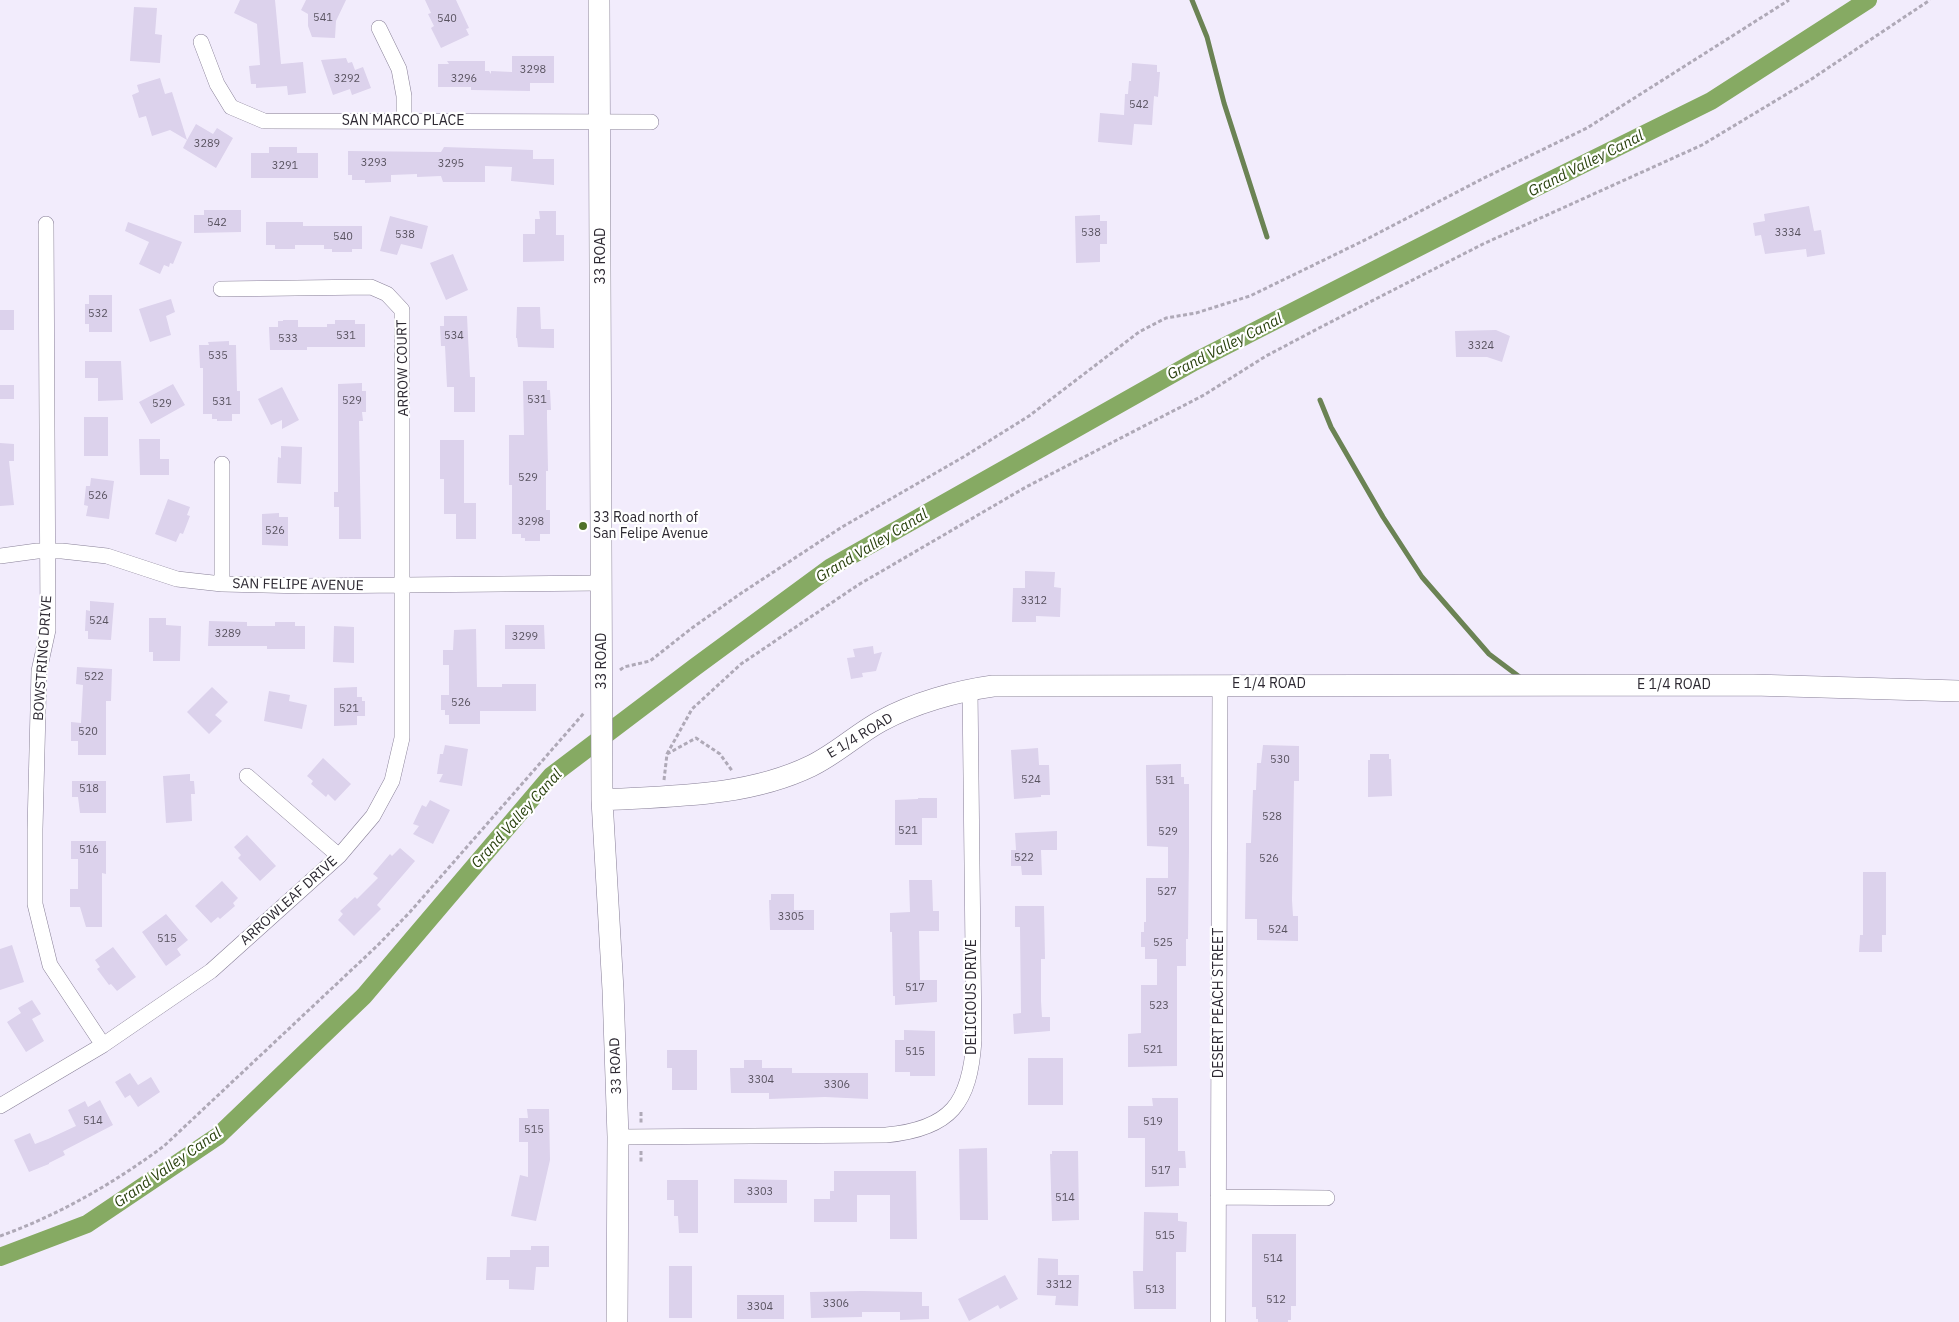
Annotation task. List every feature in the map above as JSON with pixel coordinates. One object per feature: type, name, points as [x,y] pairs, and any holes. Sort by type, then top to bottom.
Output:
[{"type":"street","name":"33 ROAD","points":[[599,0],[601,121],[602,800],[614,999],[618,1137],[616,1322]]},
{"type":"street","points":[[379,28],[399,69],[404,96],[404,120]]},
{"type":"street","name":"SAN MARCO PLACE","points":[[201,42],[217,84],[231,107],[264,121],[651,122]]},
{"type":"street","name":"BOWSTRING DRIVE","points":[[46,224],[48,630],[40,671],[34,829],[35,904],[50,966],[103,1045]]},
{"type":"street","name":"ARROW COURT","points":[[221,289],[371,288],[387,294],[402,310],[402,585]]},
{"type":"street","points":[[222,464],[222,584]]},
{"type":"street","name":"SAN FELIPE AVENUE","points":[[0,556],[37,550],[107,556],[176,579],[222,584],[305,586],[602,583]]},
{"type":"street","name":"ARROWLEAF DRIVE","points":[[0,1106],[103,1045],[211,971],[339,856],[373,816],[392,781],[402,738],[402,585]]},
{"type":"street","name":"E 1/4 ROAD","points":[[602,800],[693,795],[764,784],[811,766],[882,720],[922,704],[970,689],[993,686],[1220,684],[1752,685],[1959,691]]},
{"type":"street","name":"DESERT PEACH STREET","points":[[1218,1322],[1220,684]]},
{"type":"street","name":"DELICIOUS DRIVE","points":[[618,1137],[886,1135],[904,1133],[935,1123],[948,1114],[959,1101],[968,1081],[974,1040],[970,689]]},
{"type":"street","points":[[247,776],[339,856]]},
{"type":"street","points":[[1218,1197],[1327,1198]]},
{"type":"path","points":[[602,687],[624,667],[650,661],[724,605],[842,527],[965,456],[1029,416],[1140,332],[1166,318],[1196,313],[1250,296],[1587,128],[1789,0]]},
{"type":"path","points":[[660,797],[667,754],[692,709],[741,664],[858,585],[1026,487],[1204,395],[1266,356],[1321,327],[1483,244],[1702,145],[1810,80],[1930,0]]},
{"type":"path","points":[[0,1236],[50,1216],[88,1196],[128,1173],[164,1146],[377,946],[584,712]]},
{"type":"path","points":[[667,754],[696,738],[720,754],[744,787]]},
{"type":"building","points":[[240,0],[275,0],[281,64],[303,62],[306,93],[288,95],[287,86],[256,88],[256,84],[251,84],[249,66],[260,65],[257,24],[234,13]]},
{"type":"building","points":[[306,0],[346,0],[336,21],[335,38],[312,37],[308,26],[308,14],[301,10]]},
{"type":"building","points":[[425,0],[456,0],[469,28],[466,29],[469,35],[441,48],[431,28],[434,26],[428,14],[431,13]]},
{"type":"building","points":[[134,7],[157,8],[155,34],[162,35],[160,63],[130,61]]},
{"type":"building","points":[[512,56],[554,56],[554,83],[530,83],[530,91],[471,90],[471,87],[438,87],[438,64],[449,64],[447,61],[485,61],[485,71],[489,71],[491,74],[491,71],[512,72]]},
{"type":"building","points":[[346,58],[348,63],[352,62],[355,70],[363,67],[371,88],[352,95],[350,89],[333,95],[321,60]]},
{"type":"building","points":[[1132,63],[1157,65],[1157,72],[1160,72],[1158,97],[1154,96],[1152,125],[1134,124],[1132,145],[1098,142],[1100,113],[1124,115],[1125,94],[1128,94],[1129,81],[1131,81]]},
{"type":"building","points":[[160,78],[165,94],[172,92],[187,140],[170,130],[152,136],[146,116],[139,118],[132,95],[139,92],[137,85]]},
{"type":"building","points":[[196,124],[213,134],[217,128],[233,138],[216,168],[183,148]]},
{"type":"building","points":[[269,147],[297,147],[297,153],[318,153],[318,178],[251,178],[251,153],[269,153]]},
{"type":"building","points":[[444,147],[533,150],[533,159],[554,159],[554,185],[511,181],[512,167],[485,166],[485,182],[443,182],[441,176],[417,177],[417,174],[391,175],[391,182],[365,183],[365,180],[352,180],[352,175],[348,175],[348,151],[441,152]]},
{"type":"building","points":[[1809,206],[1814,231],[1821,230],[1825,254],[1807,257],[1806,249],[1765,254],[1761,235],[1755,236],[1753,223],[1765,221],[1764,214]]},
{"type":"building","points":[[204,210],[241,210],[241,232],[194,233],[194,215],[204,215]]},
{"type":"building","points":[[539,211],[556,211],[556,235],[564,235],[564,261],[523,262],[523,234],[535,234],[535,219],[540,219]]},
{"type":"building","points":[[1100,215],[1100,221],[1107,221],[1107,244],[1100,244],[1100,262],[1076,263],[1075,216]]},
{"type":"building","points":[[390,216],[428,226],[422,249],[401,244],[397,255],[380,251]]},
{"type":"building","points":[[128,222],[182,242],[173,264],[170,263],[169,267],[164,265],[160,274],[139,264],[149,242],[125,231]]},
{"type":"building","points":[[266,222],[303,222],[303,226],[362,226],[362,249],[352,249],[352,252],[332,252],[332,249],[324,249],[324,245],[295,245],[295,249],[275,249],[275,245],[266,245]]},
{"type":"building","points":[[453,254],[468,290],[446,300],[430,263]]},
{"type":"building","points":[[89,295],[112,295],[112,332],[89,332],[89,324],[85,324],[85,304],[89,304]]},
{"type":"building","points":[[171,299],[175,312],[166,316],[171,335],[150,342],[139,309]]},
{"type":"building","points":[[517,307],[540,307],[541,329],[554,329],[554,348],[518,347],[516,338]]},
{"type":"building","points":[[0,310],[14,310],[14,330],[0,330]]},
{"type":"building","points":[[444,316],[467,316],[470,377],[475,377],[475,412],[454,412],[454,387],[447,387],[445,346],[441,346],[440,326],[444,326]]},
{"type":"building","points":[[298,320],[298,327],[327,327],[327,324],[335,324],[335,320],[355,320],[355,324],[365,324],[365,347],[307,347],[307,350],[270,350],[269,327],[278,327],[278,321]]},
{"type":"building","points":[[1496,330],[1510,336],[1502,362],[1487,357],[1456,357],[1455,331]]},
{"type":"building","points":[[229,341],[229,345],[236,345],[237,391],[240,391],[240,414],[232,414],[232,421],[217,421],[217,419],[212,419],[212,414],[203,414],[203,368],[200,368],[199,345],[209,345],[208,342]]},
{"type":"building","points":[[85,361],[121,361],[123,400],[98,401],[98,378],[85,378]]},
{"type":"building","points":[[523,381],[547,381],[547,390],[550,390],[551,410],[547,410],[548,471],[546,471],[546,510],[550,510],[550,534],[540,534],[540,541],[525,541],[525,538],[521,538],[521,534],[512,534],[512,485],[509,485],[509,435],[524,435]]},
{"type":"building","points":[[362,383],[362,391],[366,391],[366,412],[362,412],[363,421],[359,421],[361,539],[339,539],[339,507],[334,507],[334,492],[338,492],[338,384]]},
{"type":"building","points":[[173,384],[185,405],[151,424],[139,402]]},
{"type":"building","points":[[0,385],[14,385],[14,399],[0,399]]},
{"type":"building","points":[[282,387],[299,420],[282,429],[282,420],[271,425],[258,399]]},
{"type":"building","points":[[84,417],[108,417],[108,456],[84,456]]},
{"type":"building","points":[[139,439],[160,439],[160,459],[169,459],[169,475],[140,475]]},
{"type":"building","points":[[440,440],[464,440],[464,503],[476,503],[476,539],[456,539],[456,514],[444,514],[444,479],[440,479]]},
{"type":"building","points":[[0,443],[14,444],[14,461],[9,461],[14,505],[0,506]]},
{"type":"building","points":[[281,446],[302,447],[301,484],[277,483],[278,457],[281,458]]},
{"type":"building","points":[[91,478],[114,481],[109,519],[86,516],[88,506],[84,505],[86,486],[90,486]]},
{"type":"building","points":[[168,499],[190,507],[187,515],[190,516],[183,534],[180,533],[176,542],[155,534]]},
{"type":"building","points":[[279,513],[279,517],[288,517],[288,546],[262,545],[262,514]]},
{"type":"building","points":[[1025,571],[1055,572],[1054,587],[1061,588],[1060,617],[1036,616],[1036,622],[1012,622],[1013,588],[1025,588]]},
{"type":"building","points":[[90,601],[114,603],[111,640],[88,639],[88,631],[85,631],[86,610],[90,611]]},
{"type":"building","points":[[149,618],[166,618],[166,625],[181,626],[180,661],[153,661],[153,652],[149,652]]},
{"type":"building","points":[[209,621],[247,622],[247,626],[275,626],[275,622],[295,622],[295,626],[305,626],[305,649],[267,649],[267,646],[208,646]]},
{"type":"building","points":[[505,625],[544,625],[545,649],[505,649]]},
{"type":"building","points":[[334,626],[354,627],[354,663],[333,662]]},
{"type":"building","points":[[476,629],[477,687],[502,687],[502,684],[536,684],[536,711],[480,711],[480,724],[449,724],[449,715],[445,715],[445,710],[441,710],[441,695],[449,695],[449,665],[443,665],[443,650],[453,650],[454,630]]},
{"type":"building","points":[[873,646],[874,654],[882,652],[876,671],[862,673],[863,677],[851,679],[847,658],[855,657],[853,649]]},
{"type":"building","points":[[77,667],[112,669],[111,701],[106,701],[106,755],[78,755],[78,741],[71,741],[71,722],[81,723],[83,685],[76,684]]},
{"type":"building","points":[[212,687],[228,702],[215,715],[222,721],[209,734],[187,712]]},
{"type":"building","points":[[357,687],[357,697],[362,697],[362,701],[365,701],[365,716],[357,716],[357,725],[334,726],[334,688]]},
{"type":"building","points":[[269,691],[290,695],[289,701],[307,705],[302,729],[264,721]]},
{"type":"building","points":[[445,745],[468,749],[462,786],[439,782],[443,774],[437,774],[440,754],[443,754]]},
{"type":"building","points":[[1263,745],[1299,746],[1299,781],[1294,781],[1292,900],[1293,916],[1298,916],[1298,941],[1257,940],[1257,919],[1245,919],[1246,843],[1251,843],[1253,790],[1256,790],[1257,763],[1261,763]]},
{"type":"building","points":[[1038,748],[1039,765],[1049,765],[1050,795],[1014,799],[1011,750]]},
{"type":"building","points":[[1370,754],[1389,754],[1389,759],[1391,759],[1392,796],[1368,797],[1368,760],[1370,760]]},
{"type":"building","points":[[323,758],[351,784],[335,801],[328,794],[326,797],[311,784],[313,781],[307,776]]},
{"type":"building","points":[[1181,764],[1181,777],[1184,777],[1184,784],[1189,784],[1188,939],[1186,939],[1186,966],[1177,966],[1177,1066],[1128,1067],[1128,1034],[1141,1033],[1141,985],[1157,985],[1157,959],[1145,959],[1145,947],[1141,947],[1141,932],[1144,932],[1144,922],[1146,922],[1146,878],[1168,878],[1168,847],[1147,846],[1146,765]]},
{"type":"building","points":[[190,774],[190,781],[194,781],[195,794],[191,794],[192,821],[166,823],[163,776]]},
{"type":"building","points":[[72,781],[106,781],[106,813],[80,813],[78,797],[72,797]]},
{"type":"building","points":[[937,798],[937,818],[922,818],[922,845],[895,845],[895,800]]},
{"type":"building","points":[[430,800],[450,810],[433,844],[413,834],[419,826],[413,824],[422,805],[426,807]]},
{"type":"building","points":[[1057,831],[1057,850],[1041,850],[1042,875],[1022,875],[1021,866],[1011,866],[1011,850],[1016,850],[1015,833]]},
{"type":"building","points":[[247,835],[276,866],[260,881],[238,858],[241,855],[234,847]]},
{"type":"building","points":[[71,841],[106,841],[106,874],[102,873],[102,927],[86,927],[80,907],[70,907],[70,889],[78,889],[78,859],[71,859]]},
{"type":"building","points":[[400,848],[415,861],[377,905],[381,909],[354,936],[338,920],[343,914],[340,911],[355,897],[357,899],[378,878],[373,874],[390,854],[392,856]]},
{"type":"building","points":[[1863,872],[1886,872],[1886,935],[1882,935],[1882,952],[1859,952],[1860,935],[1863,935]]},
{"type":"building","points":[[909,880],[932,880],[933,911],[939,911],[939,931],[919,931],[920,980],[937,980],[937,1002],[895,1005],[895,996],[893,996],[890,913],[910,912]]},
{"type":"building","points":[[222,881],[238,898],[233,903],[235,906],[220,919],[218,917],[211,923],[195,906]]},
{"type":"building","points":[[771,894],[794,894],[794,910],[814,910],[814,930],[770,930],[769,900],[771,900]]},
{"type":"building","points":[[1015,906],[1044,906],[1045,959],[1041,959],[1041,1001],[1042,1017],[1050,1017],[1050,1031],[1014,1034],[1013,1014],[1021,1013],[1020,927],[1015,927]]},
{"type":"building","points":[[166,914],[188,940],[177,949],[181,955],[166,966],[142,932]]},
{"type":"building","points":[[12,945],[24,982],[0,990],[0,949]]},
{"type":"building","points":[[113,947],[136,977],[117,991],[111,984],[109,985],[97,969],[100,967],[95,960]]},
{"type":"building","points":[[32,1000],[41,1014],[32,1019],[44,1041],[26,1052],[7,1022],[21,1013],[18,1008]]},
{"type":"building","points":[[904,1030],[935,1031],[935,1076],[910,1076],[910,1072],[895,1072],[895,1040],[904,1040]]},
{"type":"building","points":[[667,1050],[697,1050],[697,1090],[672,1090],[672,1068],[667,1068]]},
{"type":"building","points":[[1028,1058],[1063,1058],[1063,1105],[1028,1105]]},
{"type":"building","points":[[744,1060],[762,1060],[762,1068],[792,1068],[792,1073],[868,1073],[868,1099],[825,1097],[769,1099],[769,1093],[731,1093],[730,1068],[744,1068]]},
{"type":"building","points":[[130,1073],[138,1085],[151,1077],[160,1092],[138,1107],[130,1095],[125,1098],[115,1082]]},
{"type":"building","points":[[1152,1098],[1178,1098],[1178,1151],[1185,1151],[1186,1168],[1179,1168],[1179,1186],[1145,1187],[1145,1138],[1128,1138],[1128,1106],[1153,1106]]},
{"type":"building","points":[[100,1100],[113,1125],[63,1151],[65,1155],[49,1164],[29,1172],[14,1140],[30,1133],[35,1144],[76,1126],[68,1110],[85,1101],[88,1107]]},
{"type":"building","points":[[527,1109],[549,1109],[550,1160],[536,1221],[511,1216],[520,1175],[528,1177],[528,1142],[519,1142],[519,1118],[528,1118]]},
{"type":"building","points":[[987,1148],[988,1220],[960,1220],[959,1149]]},
{"type":"building","points":[[1052,1151],[1078,1151],[1079,1220],[1052,1221],[1050,1154],[1052,1154]]},
{"type":"building","points":[[834,1171],[916,1171],[917,1239],[890,1239],[890,1195],[857,1195],[857,1222],[814,1222],[814,1199],[830,1199],[830,1191],[834,1191]]},
{"type":"building","points":[[734,1179],[787,1180],[787,1203],[734,1203]]},
{"type":"building","points":[[667,1180],[698,1180],[698,1233],[679,1233],[678,1216],[674,1216],[674,1200],[667,1200]]},
{"type":"building","points":[[1144,1212],[1178,1213],[1178,1221],[1187,1222],[1186,1252],[1176,1252],[1176,1309],[1134,1309],[1133,1271],[1143,1271]]},
{"type":"building","points":[[1252,1234],[1296,1234],[1296,1306],[1291,1306],[1291,1320],[1288,1320],[1288,1322],[1258,1322],[1258,1319],[1256,1319],[1256,1307],[1252,1307]]},
{"type":"building","points":[[531,1246],[549,1246],[549,1267],[536,1267],[534,1290],[509,1289],[509,1280],[486,1280],[487,1257],[510,1257],[510,1250],[531,1250]]},
{"type":"building","points":[[1038,1258],[1058,1259],[1058,1275],[1079,1275],[1078,1306],[1055,1305],[1056,1296],[1037,1295]]},
{"type":"building","points":[[669,1266],[692,1266],[692,1318],[669,1318]]},
{"type":"building","points":[[1005,1275],[1018,1299],[1000,1309],[998,1305],[969,1321],[958,1299]]},
{"type":"building","points":[[810,1292],[922,1292],[922,1306],[929,1306],[929,1319],[900,1320],[900,1312],[862,1312],[862,1317],[811,1318]]},
{"type":"building","points":[[737,1295],[784,1295],[784,1319],[737,1319]]},
{"type":"waterway","points":[[1192,0],[1207,37],[1224,103],[1267,237]]},
{"type":"waterway","name":"Grand Valley Canal","points":[[0,1257],[87,1224],[218,1136],[364,996],[551,776],[831,567],[1194,362],[1533,189],[1711,101],[1868,0]]},
{"type":"waterway","points":[[1320,400],[1331,427],[1383,517],[1422,577],[1489,654],[1521,678]]},
{"type":"place","name":"33 Road north of San Felipe Avenue","points":[[583,526]]}]
